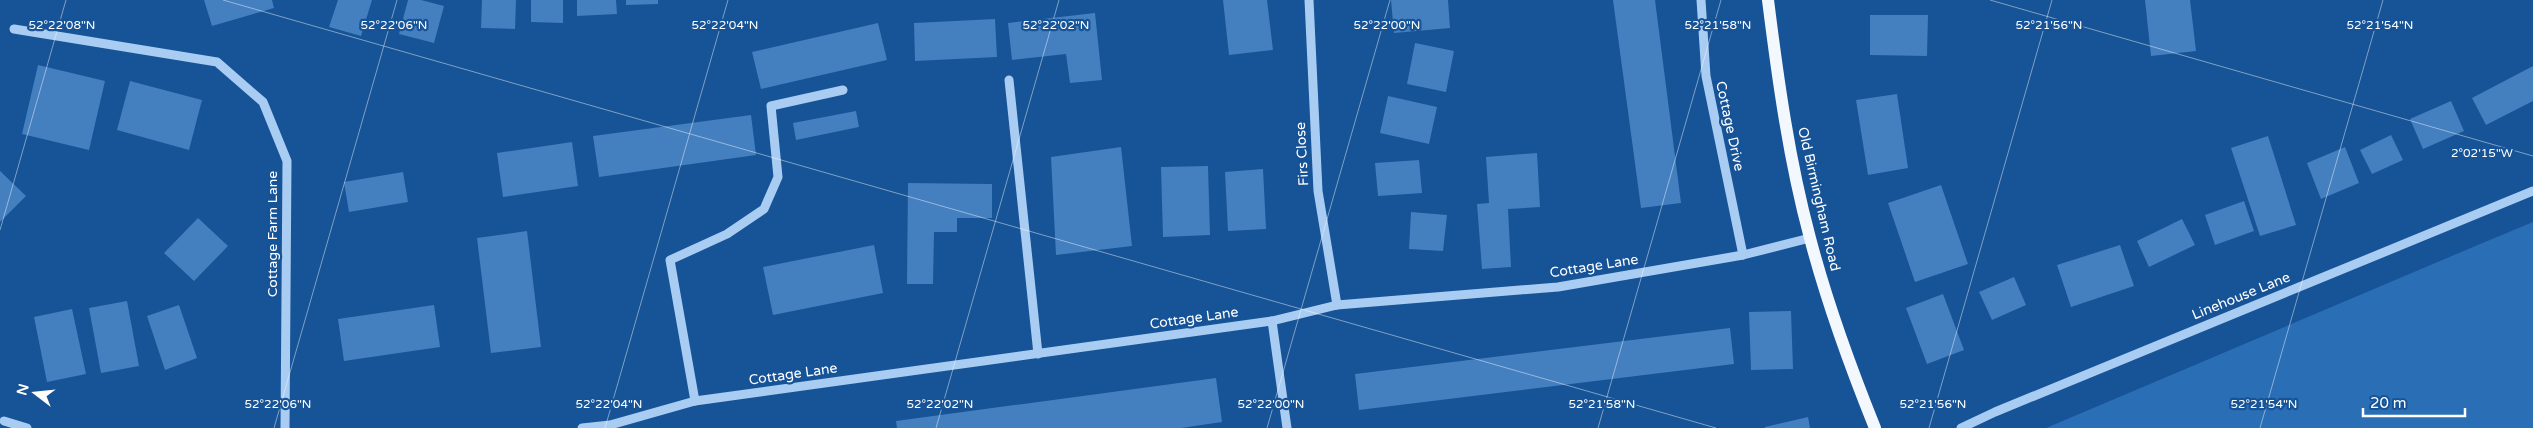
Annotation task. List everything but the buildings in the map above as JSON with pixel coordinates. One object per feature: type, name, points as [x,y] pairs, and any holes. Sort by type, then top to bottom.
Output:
[{"type":"main road","name":"Old Birmingham Road","points":[[1768,0],[1780,96],[1810,238],[1846,355],[1875,428]]},
{"type":"street","name":"Firs Close","points":[[1309,0],[1318,191],[1337,305]]},
{"type":"street","name":"Cottage Drive","points":[[1702,0],[1706,76],[1743,255]]},
{"type":"street","name":"Cottage Farm Lane","points":[[14,29],[217,62],[263,102],[286,162],[285,428]]},
{"type":"street","points":[[1009,80],[1038,354]]},
{"type":"street","points":[[695,402],[670,260],[727,234],[764,210],[778,177],[771,106],[843,90]]},
{"type":"street","name":"Linehouse Lane","points":[[1961,428],[2004,408],[2533,192]]},
{"type":"street","name":"Cottage Lane","points":[[582,428],[610,426],[695,402],[1272,321],[1337,305],[1558,287],[1743,255],[1810,238]]},
{"type":"street","points":[[1272,321],[1287,428]]},
{"type":"street","points":[[4,421],[27,428]]},
{"type":"shaded area","points":[[2533,222],[2533,428],[2046,428],[2473,247]]}]
